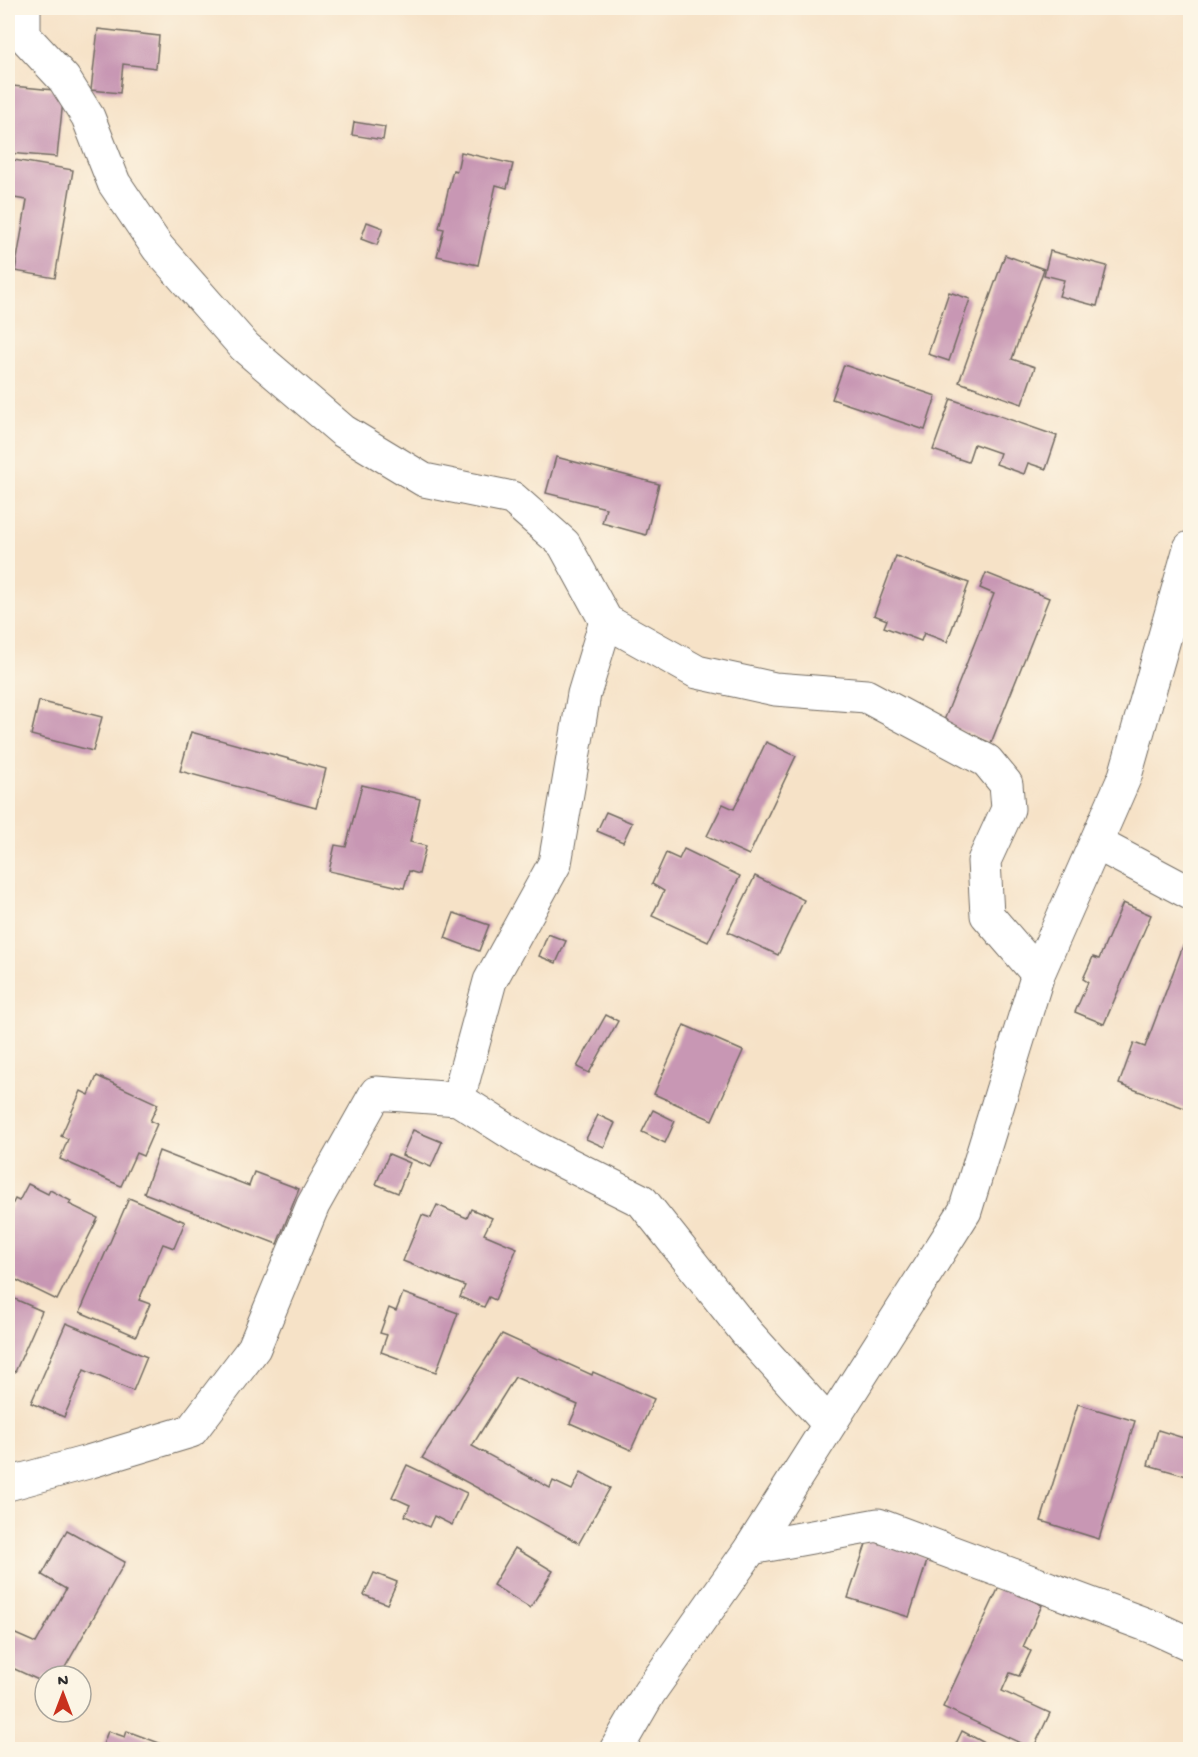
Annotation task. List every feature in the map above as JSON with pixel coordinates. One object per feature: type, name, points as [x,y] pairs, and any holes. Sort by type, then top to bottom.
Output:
[{"type":"street","points":[[24,8],[24,36],[64,79],[88,117],[114,183],[158,248],[245,347],[343,431],[424,480],[512,498],[564,544],[606,621],[697,672],[775,688],[866,696],[987,761],[1006,784],[1008,809],[984,861],[987,915],[1038,974]]},
{"type":"street","points":[[616,1749],[649,1693],[751,1548],[965,1211],[1038,974],[1125,776],[1191,548]]},
{"type":"street","points":[[458,1099],[490,981],[555,864],[584,694],[606,621]]},
{"type":"street","points":[[1096,843],[1191,893]]},
{"type":"street","points":[[8,1484],[191,1431],[254,1347],[313,1205],[376,1093],[458,1099],[531,1146],[642,1201],[747,1333],[829,1424]]},
{"type":"street","points":[[751,1548],[878,1525],[1155,1628],[1191,1644]]},
{"type":"building","points":[[98,29],[159,36],[156,68],[123,64],[120,93],[91,90]]},
{"type":"building","points":[[12,86],[64,91],[57,157],[8,153]]},
{"type":"building","points":[[354,122],[385,127],[383,140],[352,135]]},
{"type":"building","points":[[461,152],[513,164],[507,188],[496,185],[478,265],[437,256],[444,229],[439,228],[453,170],[457,171]]},
{"type":"building","points":[[8,159],[73,170],[55,278],[15,271],[27,200],[8,197]]},
{"type":"building","points":[[367,222],[383,228],[377,245],[361,239]]},
{"type":"building","points":[[1050,251],[1107,266],[1097,306],[1059,296],[1064,280],[1044,275]]},
{"type":"building","points":[[1005,255],[1044,269],[1012,359],[1035,367],[1022,404],[959,382]]},
{"type":"building","points":[[949,292],[970,299],[949,361],[928,354]]},
{"type":"building","points":[[844,365],[936,396],[925,430],[832,399]]},
{"type":"building","points":[[951,399],[1057,436],[1046,469],[1028,463],[1024,474],[996,464],[1000,453],[974,444],[968,462],[933,450]]},
{"type":"building","points":[[556,457],[659,484],[646,535],[602,523],[606,508],[546,493]]},
{"type":"building","points":[[896,556],[969,583],[947,642],[924,633],[921,641],[884,627],[887,620],[874,615]]},
{"type":"building","points":[[986,573],[1049,598],[991,743],[943,723],[994,594],[980,588]]},
{"type":"building","points":[[39,701],[102,717],[93,751],[31,735]]},
{"type":"building","points":[[191,732],[326,769],[316,808],[180,771]]},
{"type":"building","points":[[766,742],[796,756],[749,855],[707,836],[723,804],[734,809]]},
{"type":"building","points":[[362,785],[420,799],[410,842],[426,846],[419,874],[409,871],[404,888],[329,871],[335,845],[346,847]]},
{"type":"building","points":[[606,812],[632,823],[623,842],[597,831]]},
{"type":"building","points":[[684,849],[740,876],[708,942],[652,916],[664,891],[652,884],[666,853],[679,859]]},
{"type":"building","points":[[755,876],[804,900],[778,955],[728,932]]},
{"type":"building","points":[[1123,903],[1151,915],[1104,1024],[1075,1012],[1088,982],[1083,979],[1093,957],[1099,959]]},
{"type":"building","points":[[454,913],[489,925],[479,951],[445,938]]},
{"type":"building","points":[[548,934],[566,941],[556,963],[539,956]]},
{"type":"building","points":[[1183,946],[1190,949],[1190,1110],[1119,1084],[1134,1043],[1145,1047]]},
{"type":"building","points":[[606,1015],[618,1021],[589,1073],[577,1067]]},
{"type":"building","points":[[684,1025],[743,1051],[712,1120],[654,1094]]},
{"type":"building","points":[[97,1076],[158,1104],[150,1121],[157,1124],[143,1156],[136,1153],[121,1186],[60,1159],[68,1139],[61,1136],[81,1091],[89,1095]]},
{"type":"building","points":[[653,1110],[675,1121],[665,1143],[642,1132]]},
{"type":"building","points":[[598,1115],[615,1123],[604,1147],[586,1139]]},
{"type":"building","points":[[413,1130],[442,1142],[431,1167],[402,1155]]},
{"type":"building","points":[[159,1151],[249,1186],[254,1172],[299,1189],[277,1244],[144,1193]]},
{"type":"building","points":[[389,1154],[410,1163],[398,1193],[376,1184]]},
{"type":"building","points":[[28,1184],[48,1194],[50,1190],[71,1201],[69,1204],[98,1218],[57,1300],[8,1276],[8,1213],[15,1199],[19,1201]]},
{"type":"building","points":[[129,1198],[185,1222],[174,1248],[163,1244],[139,1300],[150,1304],[136,1336],[80,1312]]},
{"type":"building","points":[[437,1205],[467,1218],[471,1209],[492,1218],[484,1234],[517,1248],[495,1300],[489,1297],[484,1307],[460,1297],[465,1286],[403,1261],[422,1215],[431,1218]]},
{"type":"building","points":[[403,1293],[458,1313],[436,1372],[381,1352],[387,1335],[380,1333],[389,1308],[396,1311]]},
{"type":"building","points":[[8,1296],[42,1311],[15,1372],[8,1369]]},
{"type":"building","points":[[66,1323],[147,1357],[133,1391],[84,1370],[64,1417],[31,1403]]},
{"type":"building","points":[[502,1334],[592,1375],[593,1372],[654,1399],[631,1450],[570,1423],[578,1405],[515,1377],[472,1446],[550,1488],[553,1481],[572,1490],[581,1472],[610,1488],[579,1543],[422,1458]]},
{"type":"building","points":[[1078,1404],[1135,1421],[1099,1539],[1041,1521]]},
{"type":"building","points":[[1158,1430],[1190,1440],[1190,1477],[1148,1465]]},
{"type":"building","points":[[407,1465],[467,1493],[452,1525],[434,1516],[429,1527],[405,1516],[410,1505],[392,1497]]},
{"type":"building","points":[[67,1530],[125,1562],[67,1664],[33,1664],[33,1677],[8,1666],[8,1638],[11,1632],[36,1643],[66,1589],[42,1575]]},
{"type":"building","points":[[868,1538],[928,1558],[909,1617],[848,1598]]},
{"type":"building","points":[[515,1548],[553,1571],[530,1608],[493,1585]]},
{"type":"building","points":[[374,1573],[397,1582],[387,1604],[364,1595]]},
{"type":"building","points":[[1000,1585],[1042,1605],[1023,1647],[1031,1651],[1019,1676],[1010,1673],[1002,1691],[1050,1713],[1033,1749],[943,1707]]},
{"type":"building","points":[[108,1731],[125,1737],[127,1731],[178,1750],[101,1750]]},
{"type":"building","points":[[962,1731],[998,1750],[953,1750]]}]
